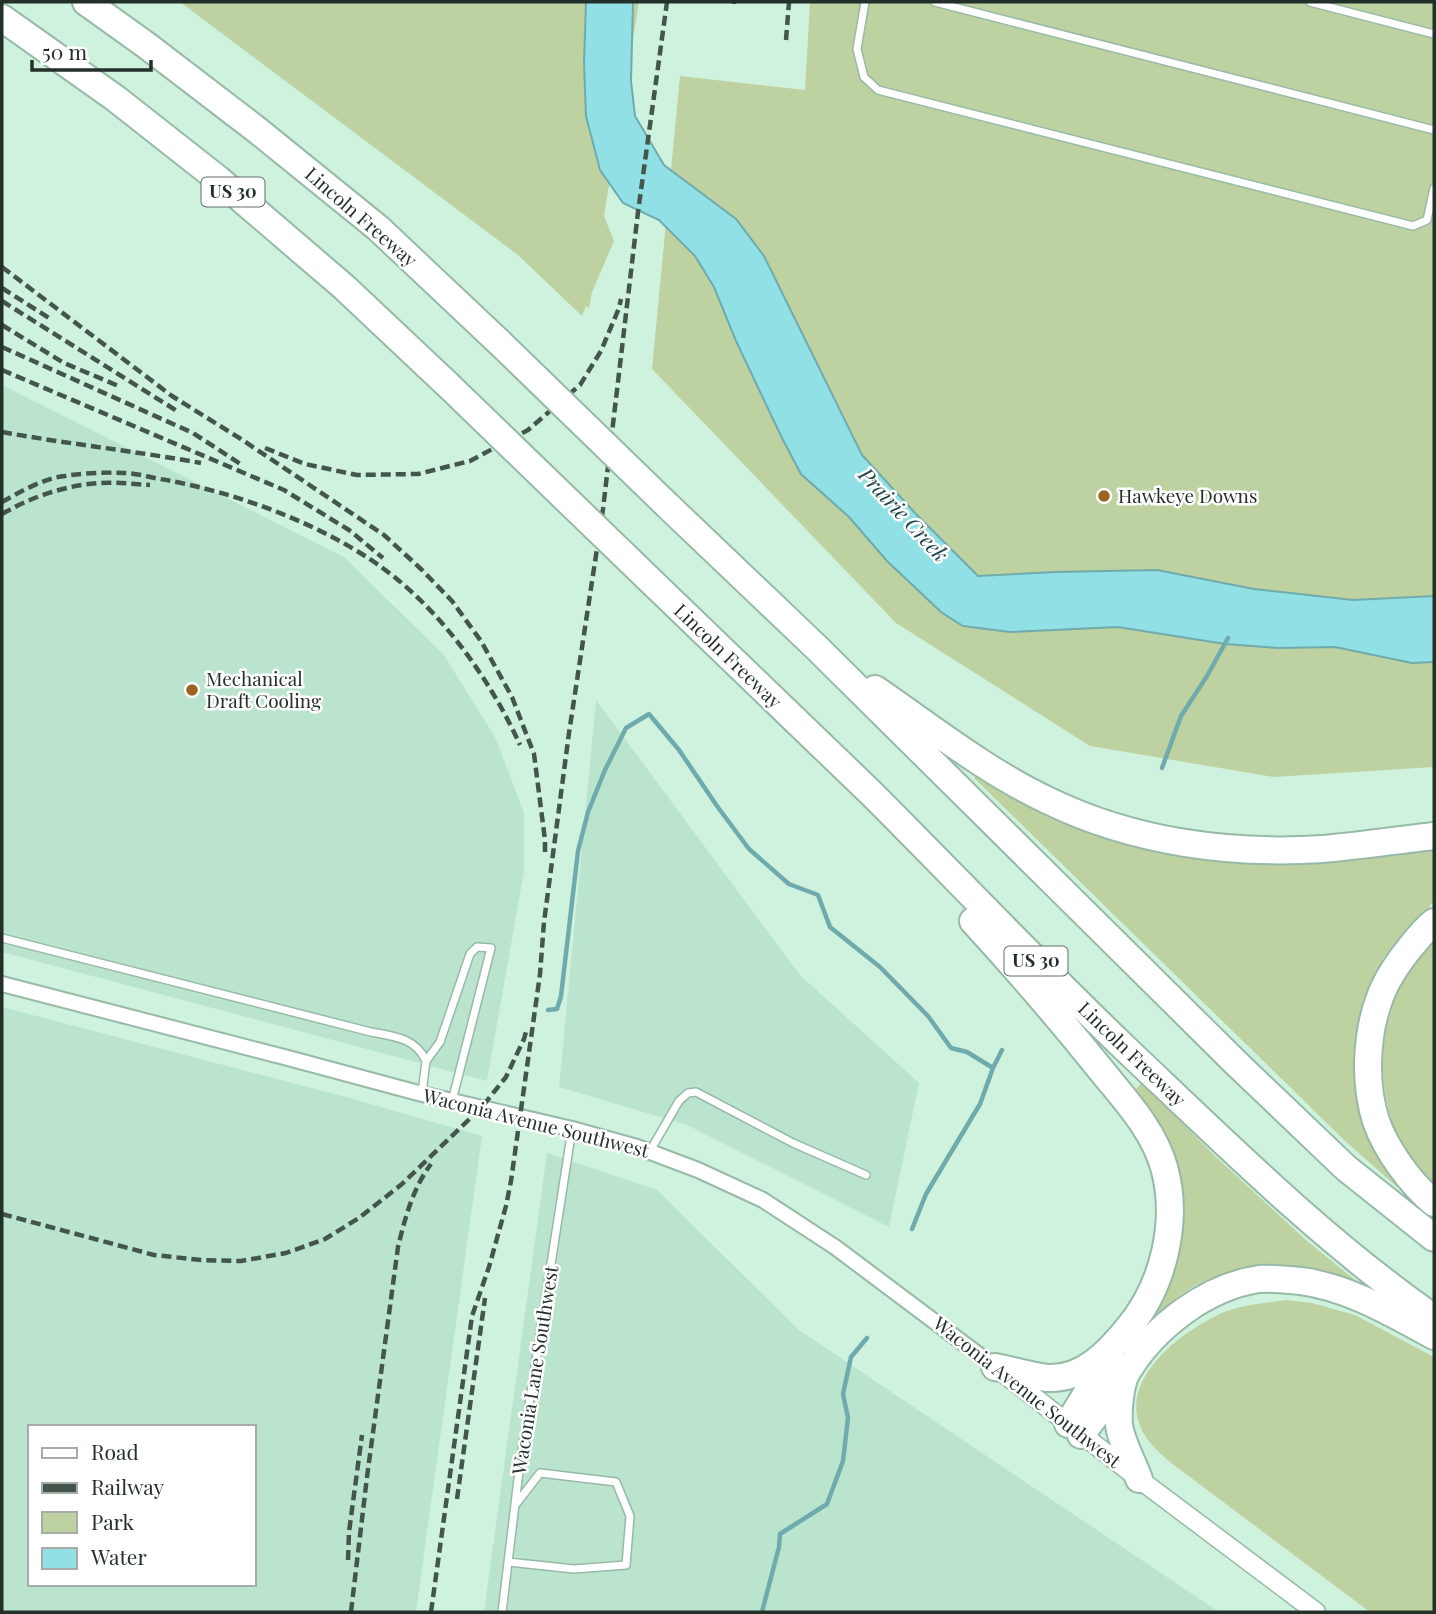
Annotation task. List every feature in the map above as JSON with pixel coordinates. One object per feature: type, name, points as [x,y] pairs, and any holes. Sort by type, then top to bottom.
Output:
[{"type":"highway","name":"Lincoln Freeway","points":[[86,2],[257,130],[379,228],[816,647],[1276,1101],[1346,1168],[1434,1238]]},
{"type":"highway","name":"Lincoln Freeway","points":[[2,18],[115,98],[218,179],[344,287],[872,794],[1073,999],[1318,1227],[1434,1318]]},
{"type":"highway","points":[[816,647],[987,767],[1049,802],[1112,826],[1188,844],[1258,850],[1324,849],[1434,836]]},
{"type":"highway","points":[[872,794],[894,832],[1058,1018],[1150,1133],[1164,1166],[1170,1220],[1167,1242],[1147,1301],[1120,1339],[1092,1365],[1062,1377],[1046,1378],[995,1367]]},
{"type":"highway","points":[[1434,922],[1425,929],[1397,964],[1379,1000],[1368,1044],[1368,1083],[1376,1122],[1391,1152],[1420,1192],[1434,1203]]},
{"type":"highway","points":[[1075,1429],[1126,1374],[1157,1332],[1188,1308],[1223,1289],[1260,1279],[1303,1281],[1357,1296],[1434,1336]]},
{"type":"highway","points":[[1075,1429],[1120,1339]]},
{"type":"highway","points":[[1126,1374],[1119,1404],[1119,1427],[1139,1479]]},
{"type":"street","name":"Waconia Avenue Southwest","points":[[2,984],[422,1094],[572,1129],[650,1152],[698,1170],[763,1200],[835,1247],[1316,1612]]},
{"type":"lane","points":[[865,2],[857,49],[864,77],[878,90],[1413,226],[1427,220],[1434,188]]},
{"type":"lane","points":[[935,2],[1434,130]]},
{"type":"lane","points":[[1310,2],[1434,34]]},
{"type":"lane","points":[[2,938],[401,1038],[422,1052],[426,1061]]},
{"type":"lane","points":[[422,1094],[426,1061],[439,1042],[470,954],[477,947],[491,948],[452,1101]]},
{"type":"lane","points":[[650,1152],[680,1101],[688,1093],[696,1092],[793,1143],[866,1175]]},
{"type":"lane","name":"Waconia Lane Southwest","points":[[502,1612],[520,1463],[572,1129]]},
{"type":"lane","points":[[508,1562],[574,1569],[626,1565],[630,1516],[616,1482],[540,1474],[516,1504]]},
{"type":"shaded area","points":[[2,385],[344,557],[444,655],[496,739],[524,813],[524,871],[487,1081],[2,952]]},
{"type":"shaded area","points":[[596,700],[800,975],[919,1083],[889,1227],[687,1125],[559,1087]]},
{"type":"shaded area","points":[[2,1007],[350,1098],[482,1136],[416,1612],[2,1612]]},
{"type":"shaded area","points":[[547,1153],[657,1190],[799,1330],[1219,1612],[484,1612]]},
{"type":"green space","points":[[180,2],[639,2],[604,216],[614,241],[592,292],[589,308],[586,306],[582,316],[518,255]]},
{"type":"green space","name":"Hawkeye Downs","points":[[810,2],[1434,2],[1434,767],[1274,777],[1090,746],[896,623],[652,369],[680,76],[805,90]]},
{"type":"green space","points":[[976,776],[1044,813],[1130,845],[1233,862],[1356,860],[1434,848],[1434,901],[1384,957],[1369,990],[1361,1020],[1401,1184],[1397,1187],[1344,1140],[974,778]]},
{"type":"green space","points":[[1434,940],[1434,1188],[1415,1165],[1400,1140],[1384,1085],[1383,1057],[1395,1000],[1407,973]]},
{"type":"green space","points":[[1142,1083],[1216,1157],[1307,1241],[1360,1284],[1297,1267],[1247,1268],[1200,1283],[1152,1319],[1169,1275],[1182,1203],[1174,1157],[1154,1115],[1136,1089]]},
{"type":"green space","points":[[1286,1300],[1312,1303],[1355,1315],[1434,1357],[1434,1612],[1370,1612],[1170,1462],[1151,1443],[1140,1426],[1137,1402],[1141,1385],[1150,1368],[1179,1339],[1227,1311]]},
{"type":"water","name":"Prairie Creek","points":[[586,2],[633,2],[631,81],[635,116],[664,165],[736,219],[764,256],[862,455],[978,576],[1157,570],[1254,589],[1353,600],[1434,596],[1434,662],[1412,663],[1335,647],[1278,648],[1225,644],[1118,627],[1010,632],[963,626],[941,612],[887,561],[849,517],[801,474],[736,341],[714,287],[695,256],[659,220],[623,203],[600,170],[586,116]]},
{"type":"waterway","points":[[1162,768],[1181,716],[1228,638]]},
{"type":"waterway","points":[[548,1010],[557,1009],[561,996],[578,851],[588,812],[626,728],[649,714],[679,750],[749,849],[789,884],[818,895],[830,927],[880,967],[928,1016],[951,1048],[967,1052],[993,1068]]},
{"type":"waterway","points":[[912,1229],[926,1194],[980,1104],[1002,1050]]},
{"type":"waterway","points":[[762,1612],[780,1534],[827,1504],[843,1461],[848,1418],[843,1394],[851,1357],[867,1338]]},
{"type":"railway","points":[[431,1612],[472,1316],[489,1267],[511,1181],[540,974],[544,922],[569,733],[603,509],[638,212],[667,2]]},
{"type":"railway","points":[[786,40],[789,2]]},
{"type":"railway","points":[[2,267],[172,396],[384,535],[452,601],[481,641],[512,697],[534,754],[545,857]]},
{"type":"railway","points":[[2,288],[49,318]]},
{"type":"railway","points":[[265,448],[305,464],[357,475],[418,474],[470,461],[528,430],[580,385],[601,351],[621,299]]},
{"type":"railway","points":[[2,301],[177,411]]},
{"type":"railway","points":[[2,325],[64,363],[121,387]]},
{"type":"railway","points":[[2,347],[193,433],[242,465]]},
{"type":"railway","points":[[2,370],[284,490],[349,530],[383,558]]},
{"type":"railway","points":[[2,432],[201,463]]},
{"type":"railway","points":[[2,502],[32,486],[57,477],[128,473],[222,493],[316,529],[346,545],[398,580],[435,615],[483,678],[520,745]]},
{"type":"railway","points":[[2,514],[37,497],[74,486],[106,483],[150,485]]},
{"type":"railway","points":[[2,1214],[154,1255],[241,1261],[286,1253],[325,1239],[359,1218],[402,1184],[482,1107],[506,1077],[526,1032]]},
{"type":"railway","points":[[351,1612],[398,1247],[414,1193],[431,1164]]},
{"type":"railway","points":[[457,1499],[485,1298]]},
{"type":"railway","points":[[348,1560],[349,1532],[362,1435]]},
{"type":"place","name":"Hawkeye Downs","points":[[1104,496]]},
{"type":"place","name":"Mechanical Draft Cooling","points":[[192,690]]}]
